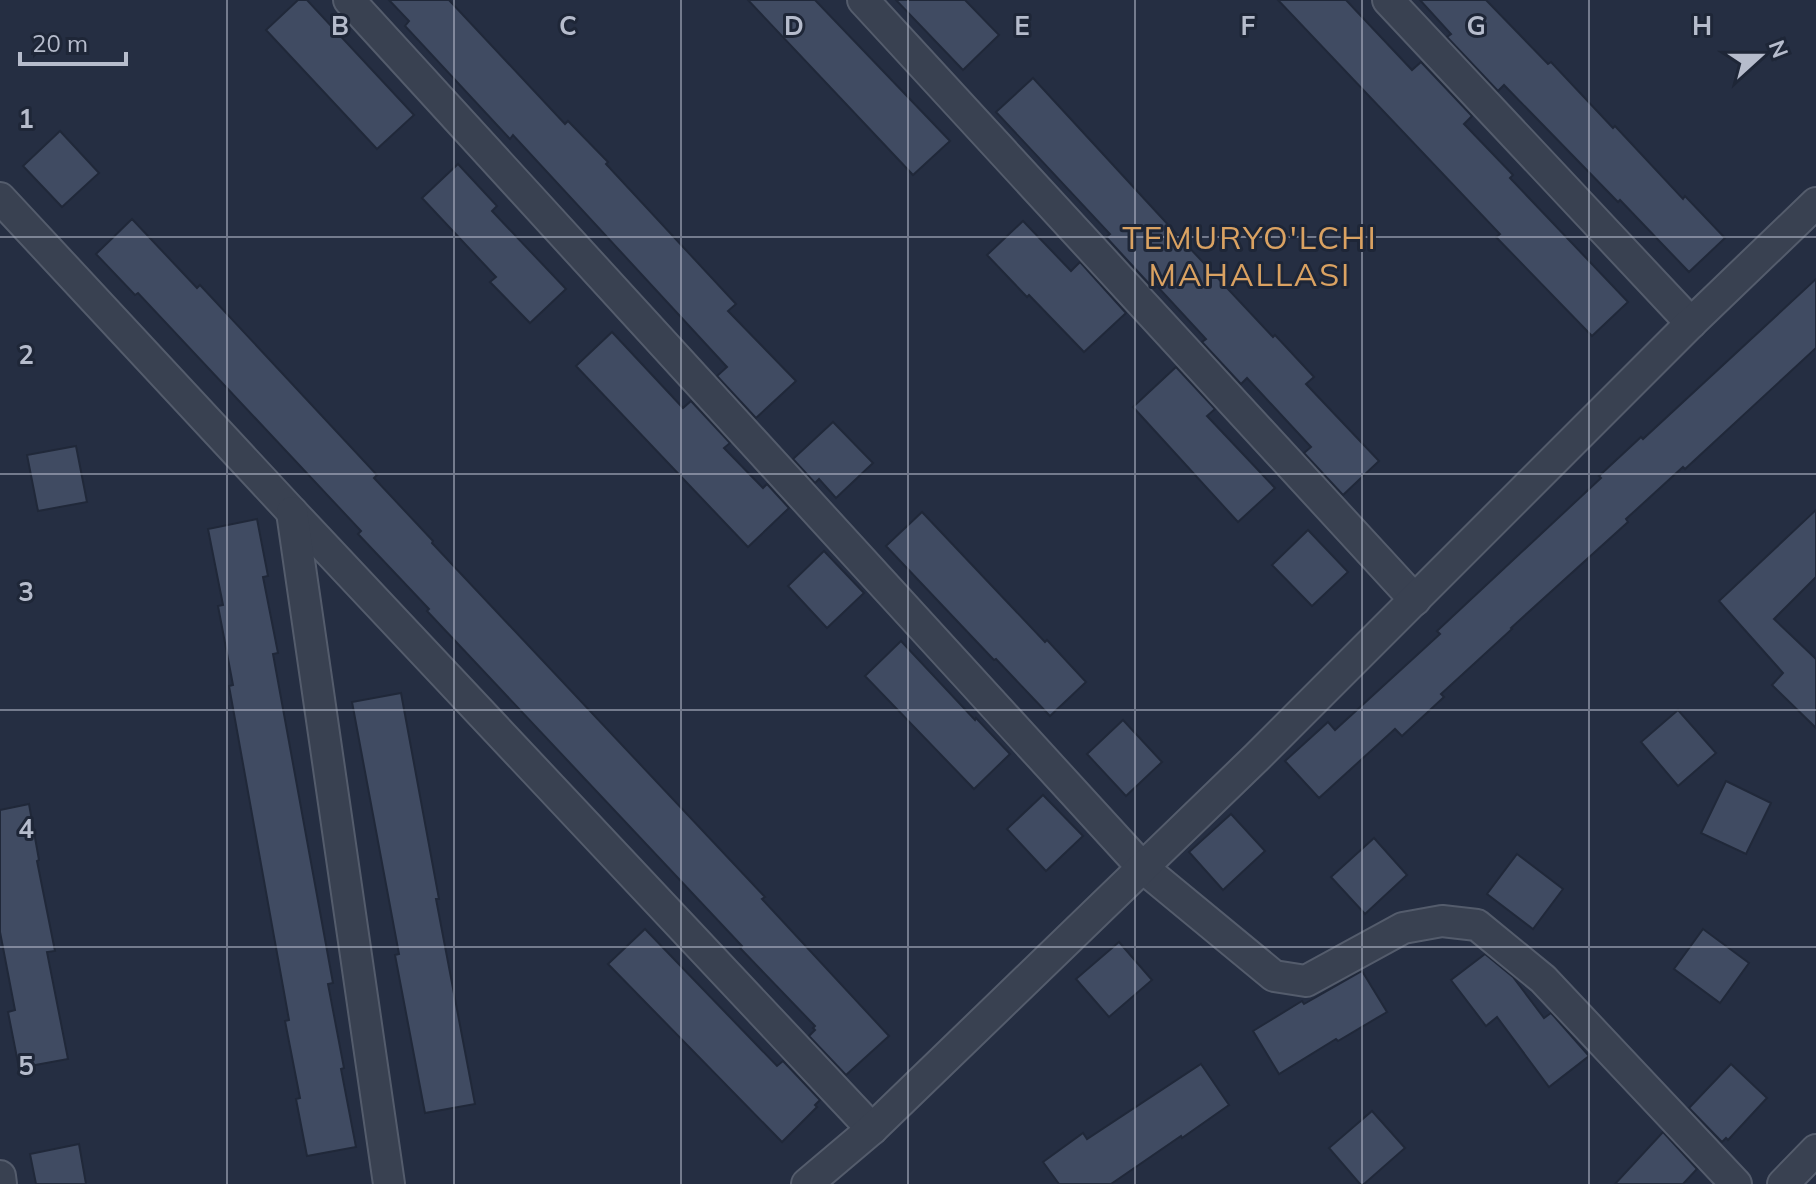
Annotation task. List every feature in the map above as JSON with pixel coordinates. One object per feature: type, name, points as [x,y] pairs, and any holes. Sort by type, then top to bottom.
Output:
[{"type":"street","points":[[349,0],[1142,867],[1274,976],[1306,981],[1403,928],[1442,921],[1477,925],[1543,979],[1736,1184]]},
{"type":"street","points":[[863,0],[1415,600]]},
{"type":"street","points":[[1388,0],[1691,323]]},
{"type":"street","points":[[0,198],[872,1129]]},
{"type":"street","points":[[807,1184],[872,1129],[1257,757],[1691,323],[1816,203]]},
{"type":"street","points":[[292,512],[389,1184]]},
{"type":"street","points":[[1783,1184],[1816,1150]]},
{"type":"street","points":[[0,1176],[1,1184]]},
{"type":"building","points":[[298,0],[307,0],[414,115],[377,149],[266,30]]},
{"type":"building","points":[[389,0],[449,0],[565,124],[568,121],[608,162],[606,164],[736,304],[728,311],[796,381],[756,418],[717,376],[727,367],[513,135],[510,139],[405,26],[409,21]]},
{"type":"building","points":[[748,0],[815,0],[950,141],[913,175]]},
{"type":"building","points":[[896,0],[965,0],[999,35],[963,70]]},
{"type":"building","points":[[1278,0],[1346,0],[1412,70],[1421,62],[1472,116],[1464,124],[1513,175],[1510,178],[1628,302],[1592,336],[1496,237],[1500,234]]},
{"type":"building","points":[[1420,0],[1486,0],[1725,238],[1689,272],[1504,85],[1498,91],[1447,37],[1451,34]]},
{"type":"building","points":[[1033,78],[1273,337],[1275,335],[1314,377],[1306,384],[1379,461],[1343,495],[1304,453],[1311,447],[1247,378],[1241,384],[1202,342],[1206,339],[1156,285],[1153,288],[1106,237],[1110,234],[996,112]]},
{"type":"building","points":[[60,131],[99,173],[62,207],[23,166]]},
{"type":"building","points":[[458,164],[497,206],[492,211],[566,289],[530,323],[490,282],[496,277],[422,198]]},
{"type":"building","points":[[132,219],[197,288],[200,285],[377,475],[374,478],[432,543],[765,897],[762,899],[889,1036],[846,1075],[809,1036],[815,1026],[740,948],[742,946],[427,611],[429,609],[358,534],[361,531],[138,293],[135,295],[96,254]]},
{"type":"building","points":[[1023,221],[1071,271],[1080,262],[1126,313],[1084,352],[987,255]]},
{"type":"building","points":[[1816,279],[1816,348],[1626,519],[1628,522],[1441,694],[1444,697],[1402,736],[1395,729],[1319,798],[1285,761],[1328,722],[1335,730],[1440,634],[1437,631],[1601,478],[1599,476]]},
{"type":"building","points":[[612,332],[683,408],[691,401],[730,443],[724,448],[763,488],[767,484],[789,508],[748,547],[576,366]]},
{"type":"building","points":[[1176,367],[1215,409],[1207,416],[1275,488],[1238,522],[1133,407]]},
{"type":"building","points":[[833,422],[873,463],[836,498],[819,479],[815,483],[793,459]]},
{"type":"building","points":[[76,446],[87,502],[38,511],[27,455]]},
{"type":"building","points":[[1816,510],[1816,577],[1774,619],[1816,659],[1816,728],[1772,685],[1783,673],[1719,601]]},
{"type":"building","points":[[922,512],[1086,682],[1050,716],[886,546]]},
{"type":"building","points":[[257,519],[268,576],[263,577],[278,653],[273,654],[333,983],[328,984],[356,1147],[307,1156],[296,1099],[300,1098],[285,1021],[289,1020],[229,686],[233,685],[218,606],[223,605],[208,529]]},
{"type":"building","points":[[1308,530],[1348,572],[1312,606],[1272,565]]},
{"type":"building","points":[[824,551],[864,593],[827,628],[788,586]]},
{"type":"building","points":[[901,641],[1010,754],[974,789],[865,676]]},
{"type":"building","points":[[401,693],[475,1104],[425,1113],[352,702]]},
{"type":"building","points":[[1678,710],[1716,753],[1678,786],[1641,742]]},
{"type":"building","points":[[1123,720],[1162,762],[1126,796],[1087,754]]},
{"type":"building","points":[[1726,781],[1771,803],[1746,854],[1701,833]]},
{"type":"building","points":[[1043,795],[1083,836],[1046,871],[1007,829]]},
{"type":"building","points":[[29,804],[55,951],[47,952],[68,1059],[19,1068],[8,1012],[15,1010],[0,932],[0,810]]},
{"type":"building","points":[[1231,814],[1265,851],[1223,890],[1189,852]]},
{"type":"building","points":[[1374,838],[1407,875],[1365,914],[1331,877]]},
{"type":"building","points":[[1517,854],[1563,889],[1533,929],[1487,894]]},
{"type":"building","points":[[645,929],[777,1066],[783,1061],[820,1100],[815,1105],[817,1107],[782,1142],[608,964]]},
{"type":"building","points":[[1703,929],[1749,963],[1720,1003],[1674,969]]},
{"type":"building","points":[[1119,942],[1152,980],[1109,1017],[1076,979]]},
{"type":"building","points":[[1485,954],[1513,977],[1544,1018],[1551,1013],[1589,1056],[1549,1087],[1497,1017],[1486,1026],[1451,980]]},
{"type":"building","points":[[1362,971],[1387,1012],[1279,1074],[1253,1031],[1302,1001],[1304,1004]]},
{"type":"building","points":[[1201,1064],[1229,1105],[1111,1184],[1059,1184],[1043,1162],[1083,1133],[1087,1139]]},
{"type":"building","points":[[1731,1064],[1767,1098],[1728,1140],[1726,1138],[1722,1142],[1689,1108]]},
{"type":"building","points":[[1372,1111],[1405,1148],[1364,1184],[1360,1184],[1329,1148]]},
{"type":"building","points":[[1663,1132],[1697,1169],[1683,1184],[1615,1184]]},
{"type":"building","points":[[79,1144],[86,1184],[36,1184],[30,1154]]},
{"type":"district","name":"TEMURYO'LCHI MAHALLASI","points":[[1250,256]]}]
